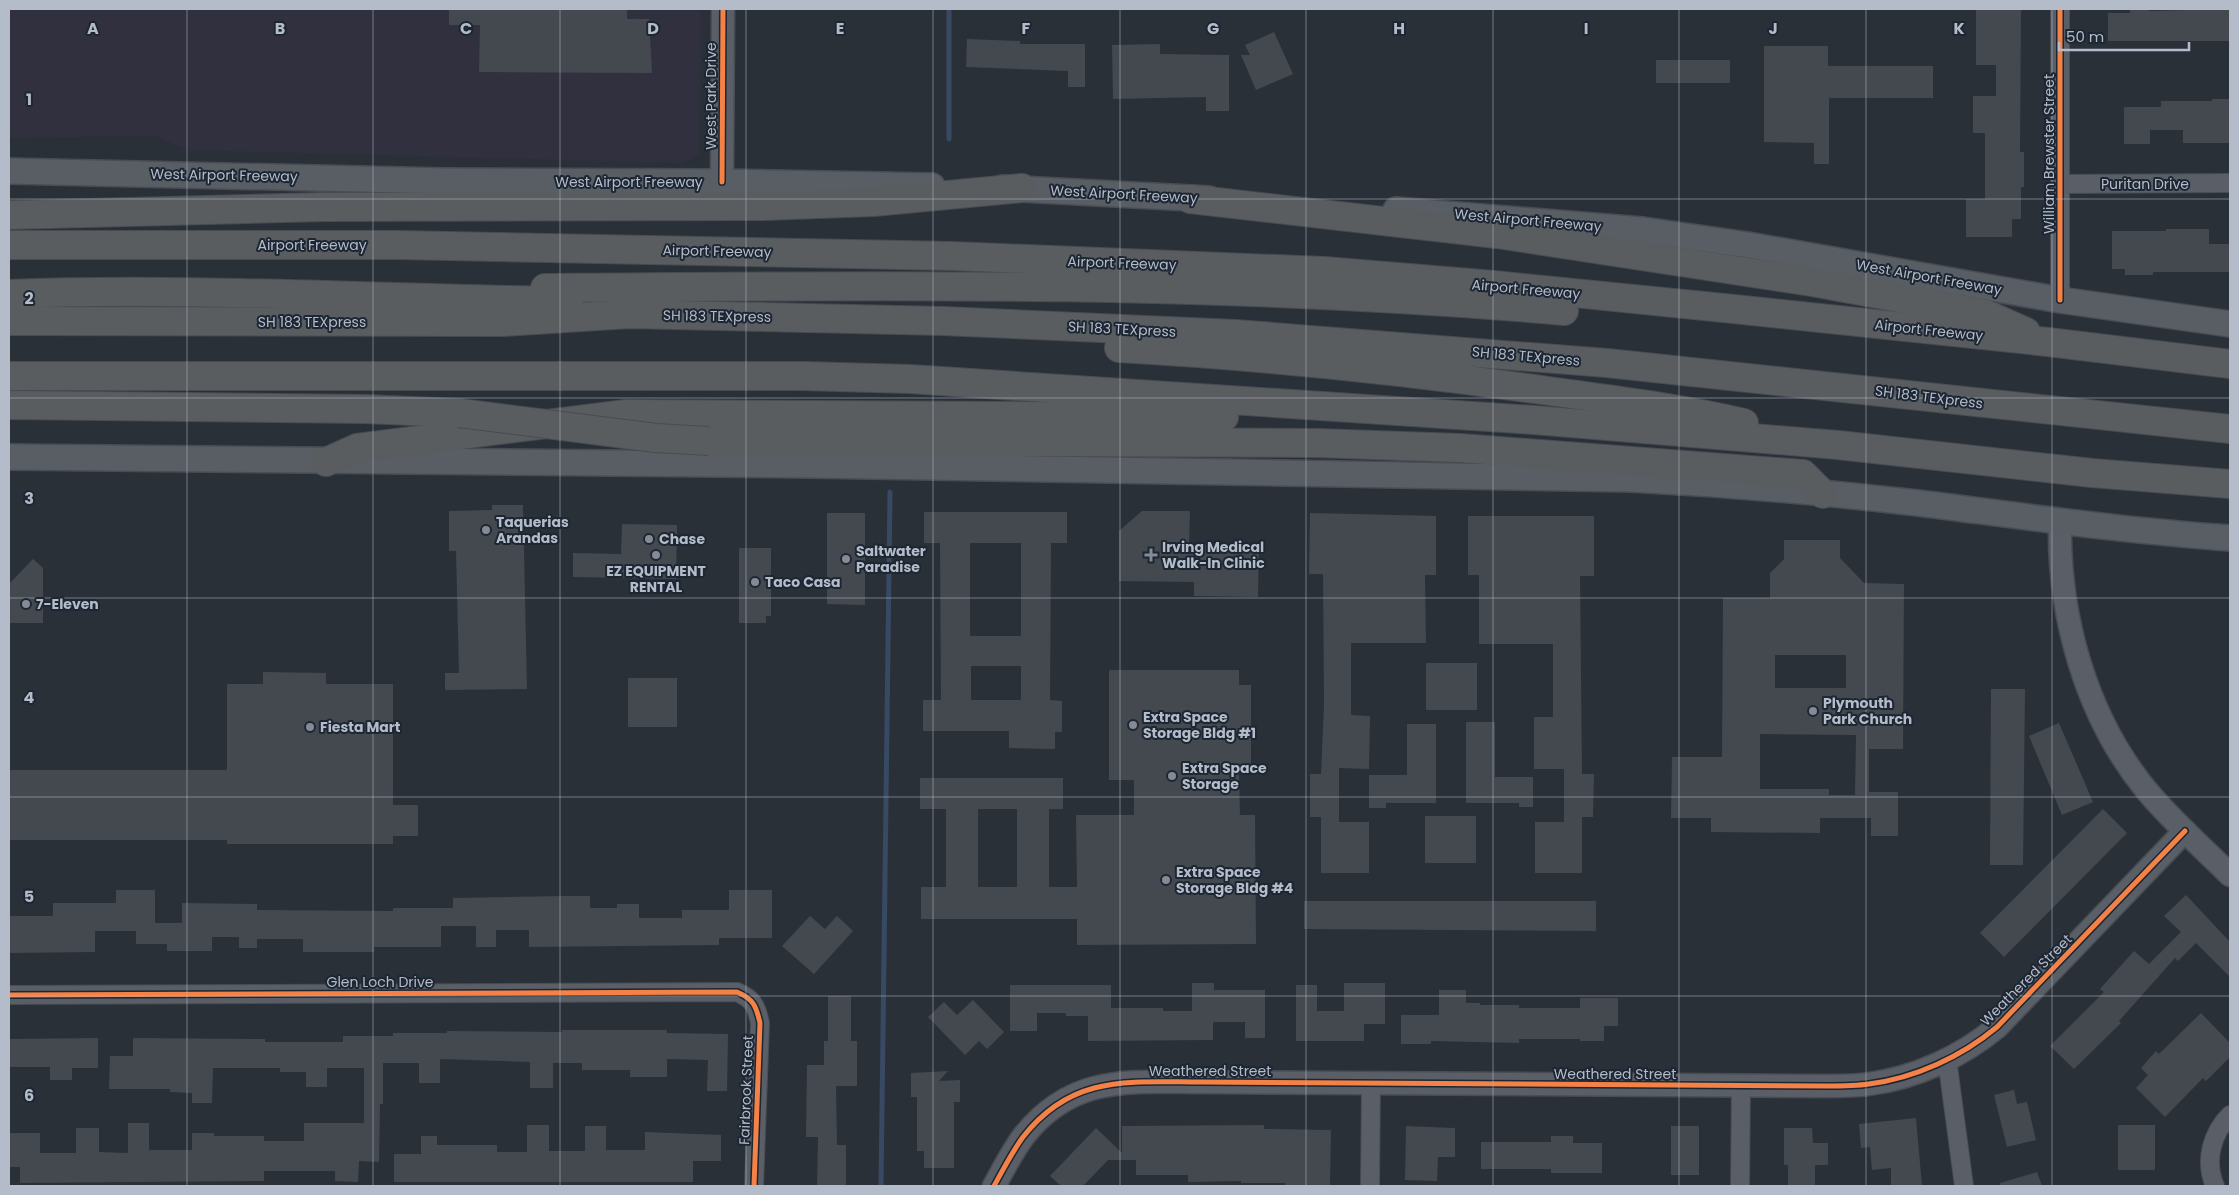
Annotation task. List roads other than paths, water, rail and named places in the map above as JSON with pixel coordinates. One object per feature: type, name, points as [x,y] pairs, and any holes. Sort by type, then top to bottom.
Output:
[{"type":"highway","points":[[9,215],[323,207],[763,206],[873,202],[1022,188]]},
{"type":"highway","points":[[1190,199],[1497,234],[1812,282],[1986,314],[2048,342]]},
{"type":"highway","name":"Airport Freeway","points":[[9,245],[399,245],[952,256],[1324,271],[1494,285],[1724,308],[2048,342],[2230,364]]},
{"type":"highway","points":[[284,293],[504,288],[1025,286],[1350,296],[1643,317],[1724,308]]},
{"type":"highway","name":"SH 183 TEXpress","points":[[9,294],[66,292],[284,293],[494,301],[986,306],[1322,324],[1569,343],[1895,376],[2083,400],[2230,413]]},
{"type":"highway","name":"SH 183 TEXpress","points":[[9,322],[503,322],[639,315],[943,321],[1235,334],[1607,363],[2230,429]]},
{"type":"highway","points":[[503,322],[946,338],[1245,355],[1487,382],[1688,411],[1838,445]]},
{"type":"highway","points":[[9,376],[803,376],[910,379],[1534,420],[1838,445],[2092,472],[2230,484]]},
{"type":"highway","points":[[9,405],[365,409],[459,413],[656,438],[709,441],[1297,443],[1460,448],[1803,474],[1823,494]]},
{"type":"highway","points":[[326,462],[357,448],[626,414],[1290,417],[1334,407]]},
{"type":"main road","name":"West Airport Freeway","points":[[10,175],[171,174],[444,181],[722,182],[1022,188],[1190,199],[1276,202],[1638,230],[1748,245],[2060,300],[2230,324]]},
{"type":"main road","points":[[9,457],[326,462],[736,464],[1636,479],[1736,485],[2230,538]]},
{"type":"street","name":"West Park Drive","points":[[722,182],[723,9]]},
{"type":"street","name":"William Brewster Street","points":[[2060,9],[2060,300]]},
{"type":"street","name":"Puritan Drive","points":[[2060,184],[2230,183]]},
{"type":"street","points":[[2060,521],[2064,589],[2075,653],[2108,730],[2124,758],[2147,791],[2230,875]]},
{"type":"street","name":"Weathered Street","points":[[994,1186],[1022,1138],[1043,1114],[1071,1095],[1106,1084],[1138,1082],[1741,1086],[1868,1084],[1906,1076],[1947,1059],[1979,1042],[1997,1027],[2185,830]]},
{"type":"street","name":"Glen Loch Drive","points":[[9,996],[717,991],[737,992],[749,998]]},
{"type":"street","name":"Fairbrook Street","points":[[749,998],[757,1010],[760,1023],[754,1186]]},
{"type":"street","points":[[1947,1059],[1964,1186]]},
{"type":"street","points":[[1370,1186],[1371,1083]]},
{"type":"street","points":[[1740,1186],[1741,1086]]},
{"type":"street","points":[[2215,1186],[2209,1156],[2215,1134],[2230,1115]]},
{"type":"waterway","points":[[949,9],[949,139]]},
{"type":"waterway","points":[[881,1186],[890,492]]},
{"type":"place","name":"Taquerias Arandas","points":[[486,530]]},
{"type":"place","name":"Chase","points":[[649,539]]},
{"type":"place","name":"EZ EQUIPMENT RENTAL","points":[[656,555]]},
{"type":"place","name":"Irving Medical Walk-In Clinic","points":[[1151,555]]},
{"type":"place","name":"Saltwater Paradise","points":[[846,559]]},
{"type":"place","name":"Taco Casa","points":[[755,582]]},
{"type":"place","name":"7-Eleven","points":[[26,604]]},
{"type":"place","name":"Plymouth Park Church","points":[[1813,711]]},
{"type":"place","name":"Extra Space Storage Bldg #1","points":[[1133,725]]},
{"type":"place","name":"Fiesta Mart","points":[[310,727]]},
{"type":"place","name":"Extra Space Storage","points":[[1172,776]]},
{"type":"place","name":"Extra Space Storage Bldg #4","points":[[1166,880]]}]
